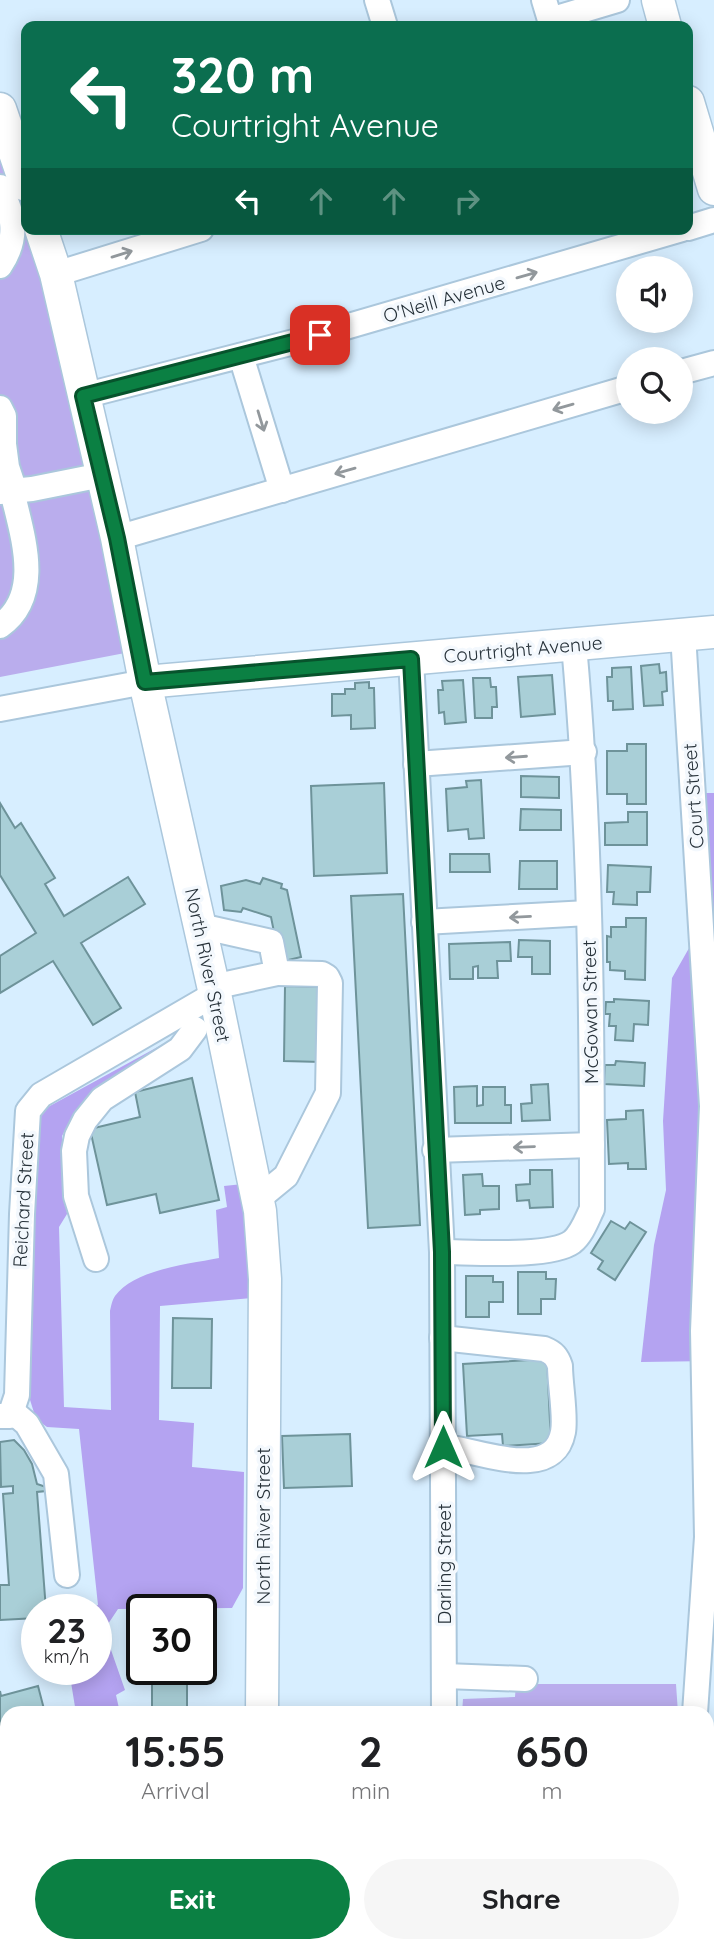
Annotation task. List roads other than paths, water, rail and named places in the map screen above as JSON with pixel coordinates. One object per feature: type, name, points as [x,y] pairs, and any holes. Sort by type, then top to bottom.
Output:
[{"type":"main road","points":[[658,0],[664,21]]},
{"type":"main road","points":[[0,109],[21,170]]},
{"type":"main road","points":[[693,119],[714,190]]},
{"type":"main road","name":"North River Street","points":[[43,235],[56,274],[117,538],[145,682],[214,990],[200,1023],[258,1199],[265,1279],[262,1706]]},
{"type":"main road","name":"Courtright Avenue","points":[[145,682],[714,632]]},
{"type":"street","points":[[377,0],[383,21]]},
{"type":"street","points":[[548,15],[617,0]]},
{"type":"street","points":[[0,187],[14,227],[7,255],[0,266]]},
{"type":"street","points":[[693,226],[714,220]]},
{"type":"street","points":[[56,274],[182,235]]},
{"type":"street","name":"O'Neill Avenue","points":[[83,396],[241,356],[661,235]]},
{"type":"street","points":[[241,356],[282,490]]},
{"type":"street","points":[[693,369],[714,363]]},
{"type":"street","points":[[117,538],[616,392]]},
{"type":"street","points":[[0,408],[4,416],[4,444],[12,482],[6,492]]},
{"type":"street","points":[[6,492],[102,475]]},
{"type":"street","points":[[0,626],[10,619],[24,596],[27,563],[23,538],[6,492]]},
{"type":"street","name":"Court Street","points":[[683,634],[712,1106],[703,1331],[707,1537],[695,1706]]},
{"type":"street","name":"McGowan Street","points":[[442,1252],[547,1252],[572,1242],[592,1209],[584,752],[575,645]]},
{"type":"street","name":"Darling Street","points":[[411,659],[442,1252],[444,1706]]},
{"type":"street","name":"Courtright Avenue","points":[[0,709],[145,682]]},
{"type":"street","points":[[416,764],[584,752]]},
{"type":"street","points":[[424,922],[588,913]]},
{"type":"street","points":[[200,926],[271,942],[277,973]]},
{"type":"street","points":[[214,990],[277,973],[322,974],[330,983],[328,1093],[286,1176],[258,1199]]},
{"type":"street","points":[[96,1259],[76,1196],[74,1151],[77,1136],[85,1120],[102,1099],[180,1049],[200,1023]]},
{"type":"street","name":"Reichard Street","points":[[6,1413],[17,1395],[28,1111],[41,1095],[200,1023]]},
{"type":"street","points":[[435,1150],[592,1145]]},
{"type":"street","points":[[442,1338],[552,1352],[558,1358],[560,1366],[563,1429],[554,1451],[549,1456],[540,1458],[515,1461],[489,1457],[462,1448],[443,1447]]},
{"type":"street","points":[[6,1413],[27,1424],[56,1474],[67,1575]]},
{"type":"street","points":[[445,1676],[525,1679]]}]
